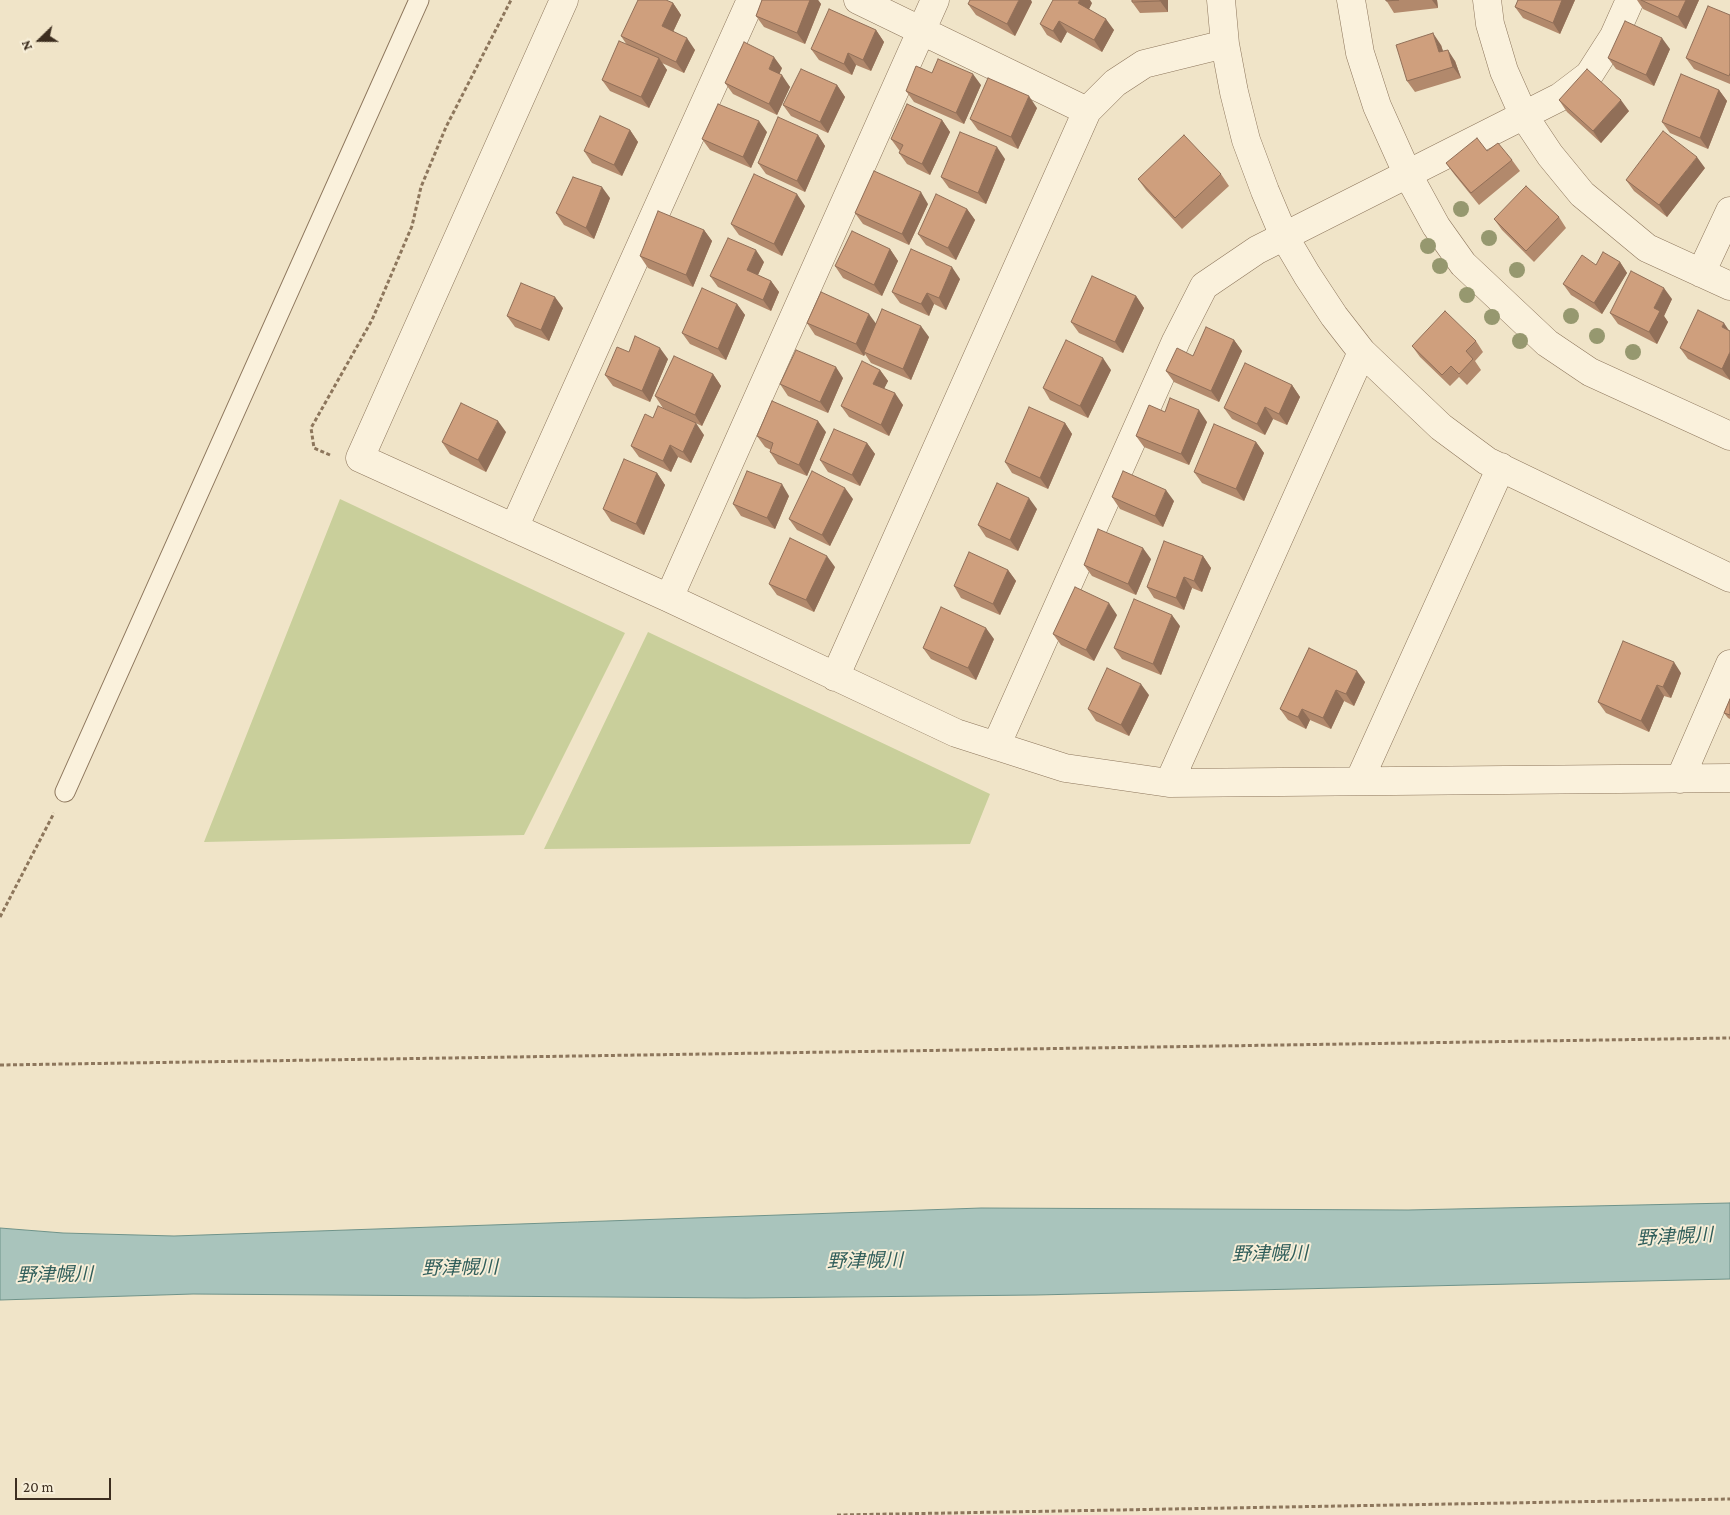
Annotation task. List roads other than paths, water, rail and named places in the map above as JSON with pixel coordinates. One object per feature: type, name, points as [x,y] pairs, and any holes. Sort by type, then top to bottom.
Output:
[{"type":"street","points":[[564,0],[360,458],[669,598],[956,733],[1065,768],[1169,783],[1730,778]]},
{"type":"street","points":[[514,528],[751,0]]},
{"type":"street","points":[[858,0],[1087,111]]},
{"type":"street","points":[[669,598],[935,0]]},
{"type":"street","points":[[1222,0],[1225,44],[1246,140],[1284,236],[1334,316],[1362,352],[1441,427],[1487,461],[1730,578]]},
{"type":"street","points":[[1351,0],[1363,62],[1377,106],[1408,173],[1436,226],[1463,264],[1547,343],[1590,372],[1730,436]]},
{"type":"street","points":[[1487,0],[1490,24],[1504,71],[1524,116],[1550,155],[1582,194],[1647,248],[1730,286]]},
{"type":"street","points":[[996,746],[1176,341],[1204,286],[1257,250],[1560,97],[1589,75],[1614,36],[1630,0]]},
{"type":"street","points":[[835,677],[1087,111],[1115,83],[1144,64],[1225,44]]},
{"type":"street","points":[[1701,273],[1730,211]]},
{"type":"street","points":[[1169,783],[1362,352]]},
{"type":"street","points":[[1359,781],[1501,468]]},
{"type":"street","points":[[1680,779],[1730,664]]},
{"type":"lane","points":[[65,792],[420,0]]},
{"type":"water","name":"野津幌川","points":[[1730,1203],[1730,1279],[1036,1295],[746,1298],[193,1294],[0,1300],[0,1228],[63,1233],[174,1236],[981,1208],[1408,1210]]}]
